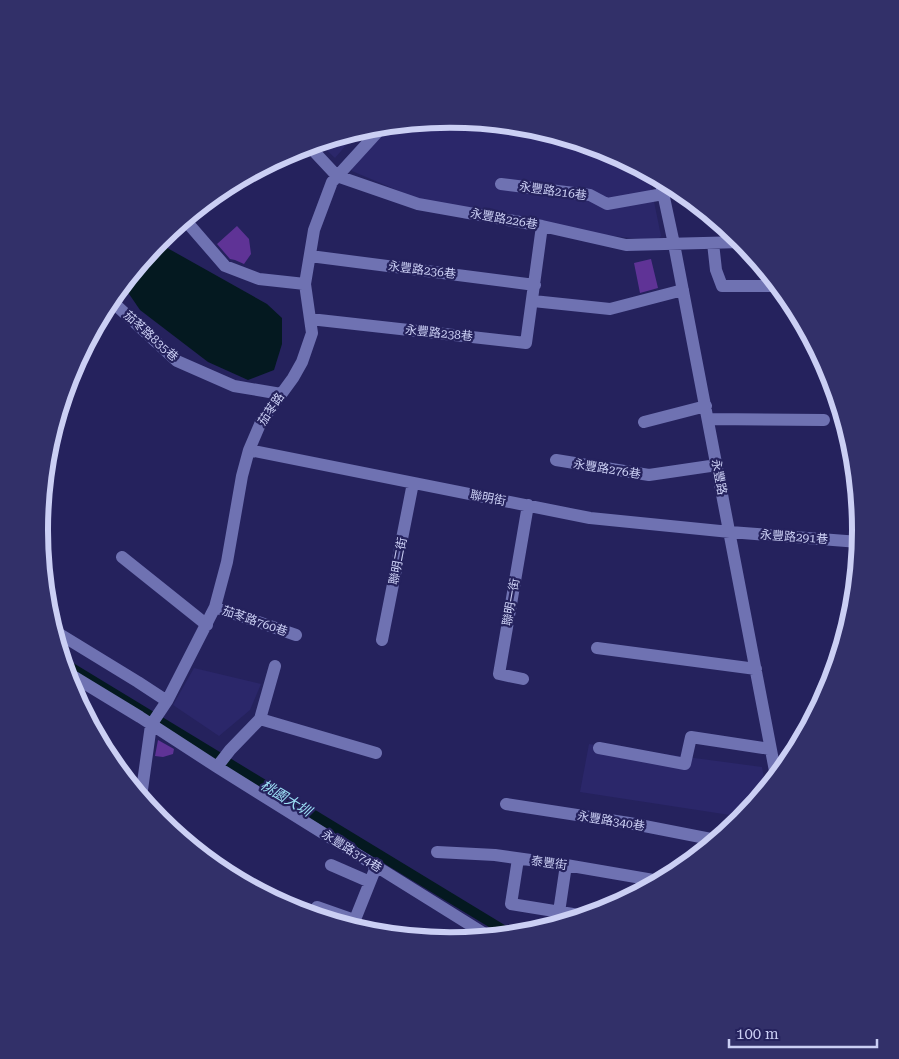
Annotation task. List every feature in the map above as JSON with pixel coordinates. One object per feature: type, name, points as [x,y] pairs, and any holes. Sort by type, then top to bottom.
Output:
[{"type":"street","name":"茄苳路","points":[[152,723],[165,704],[215,607],[227,562],[242,476],[249,450],[261,422],[293,378],[302,362],[312,333],[305,284],[314,230],[332,182],[375,134]]},
{"type":"street","points":[[314,151],[337,176]]},
{"type":"street","name":"永豐路226巷","points":[[337,176],[418,204],[542,226],[626,245],[731,242]]},
{"type":"street","name":"永豐路216巷","points":[[500,184],[590,195],[607,204],[663,194]]},
{"type":"street","name":"永豐路","points":[[662,188],[707,413],[774,766]]},
{"type":"street","points":[[188,224],[225,266],[259,279],[305,284]]},
{"type":"street","points":[[542,226],[533,301],[610,309],[683,290]]},
{"type":"street","points":[[713,243],[716,270],[722,286],[769,286]]},
{"type":"street","name":"永豐路236巷","points":[[310,256],[535,285]]},
{"type":"street","name":"永豐路238巷","points":[[310,319],[526,343],[533,301]]},
{"type":"street","name":"茄苳路835巷","points":[[115,306],[177,361],[234,386],[281,394]]},
{"type":"street","points":[[644,422],[707,413],[824,420]]},
{"type":"street","name":"聯明街","points":[[249,450],[590,518],[730,532]]},
{"type":"street","name":"永豐路276巷","points":[[556,460],[650,475],[717,465]]},
{"type":"street","name":"聯明二街","points":[[382,640],[413,483]]},
{"type":"street","name":"聯明一街","points":[[523,679],[499,674],[528,506]]},
{"type":"street","name":"永豐路291巷","points":[[730,532],[852,541]]},
{"type":"street","points":[[122,557],[207,625]]},
{"type":"street","name":"茄苳路760巷","points":[[215,607],[296,635]]},
{"type":"street","points":[[61,635],[138,682],[165,704]]},
{"type":"street","points":[[597,648],[756,669]]},
{"type":"street","points":[[218,765],[260,719],[275,666]]},
{"type":"street","name":"永豐路374巷","points":[[76,678],[152,723],[376,867],[479,931]]},
{"type":"street","points":[[260,719],[376,754]]},
{"type":"street","points":[[141,788],[152,723]]},
{"type":"street","points":[[598,748],[685,764],[691,737],[770,749]]},
{"type":"street","name":"永豐路340巷","points":[[506,804],[629,823],[707,838]]},
{"type":"street","name":"泰豐街","points":[[437,852],[495,855],[566,865],[640,883]]},
{"type":"street","points":[[518,859],[511,904],[568,913]]},
{"type":"street","points":[[331,865],[370,882]]},
{"type":"street","points":[[559,912],[566,865]]},
{"type":"street","points":[[355,920],[376,867]]},
{"type":"street","points":[[317,907],[330,913]]},
{"type":"shaded area","points":[[423,128],[476,128],[528,135],[579,149],[603,158],[650,180],[661,236],[657,241],[465,219],[352,171],[352,165],[378,134]]},
{"type":"shaded area","points":[[351,140],[335,158],[324,148]]},
{"type":"shaded area","points":[[194,668],[261,684],[250,710],[219,736],[173,705]]},
{"type":"shaded area","points":[[589,744],[762,767],[764,779],[733,815],[580,792]]},
{"type":"water","points":[[164,246],[267,304],[282,318],[282,344],[274,370],[248,380],[208,362],[140,310],[127,291],[147,264]]},
{"type":"building","points":[[237,226],[249,239],[251,254],[244,264],[230,259],[217,244]]},
{"type":"building","points":[[651,259],[658,288],[640,293],[634,263]]},
{"type":"building","points":[[158,740],[174,749],[173,754],[163,757],[155,756]]},
{"type":"waterway","name":"桃園大圳","points":[[73,668],[500,928]]}]
